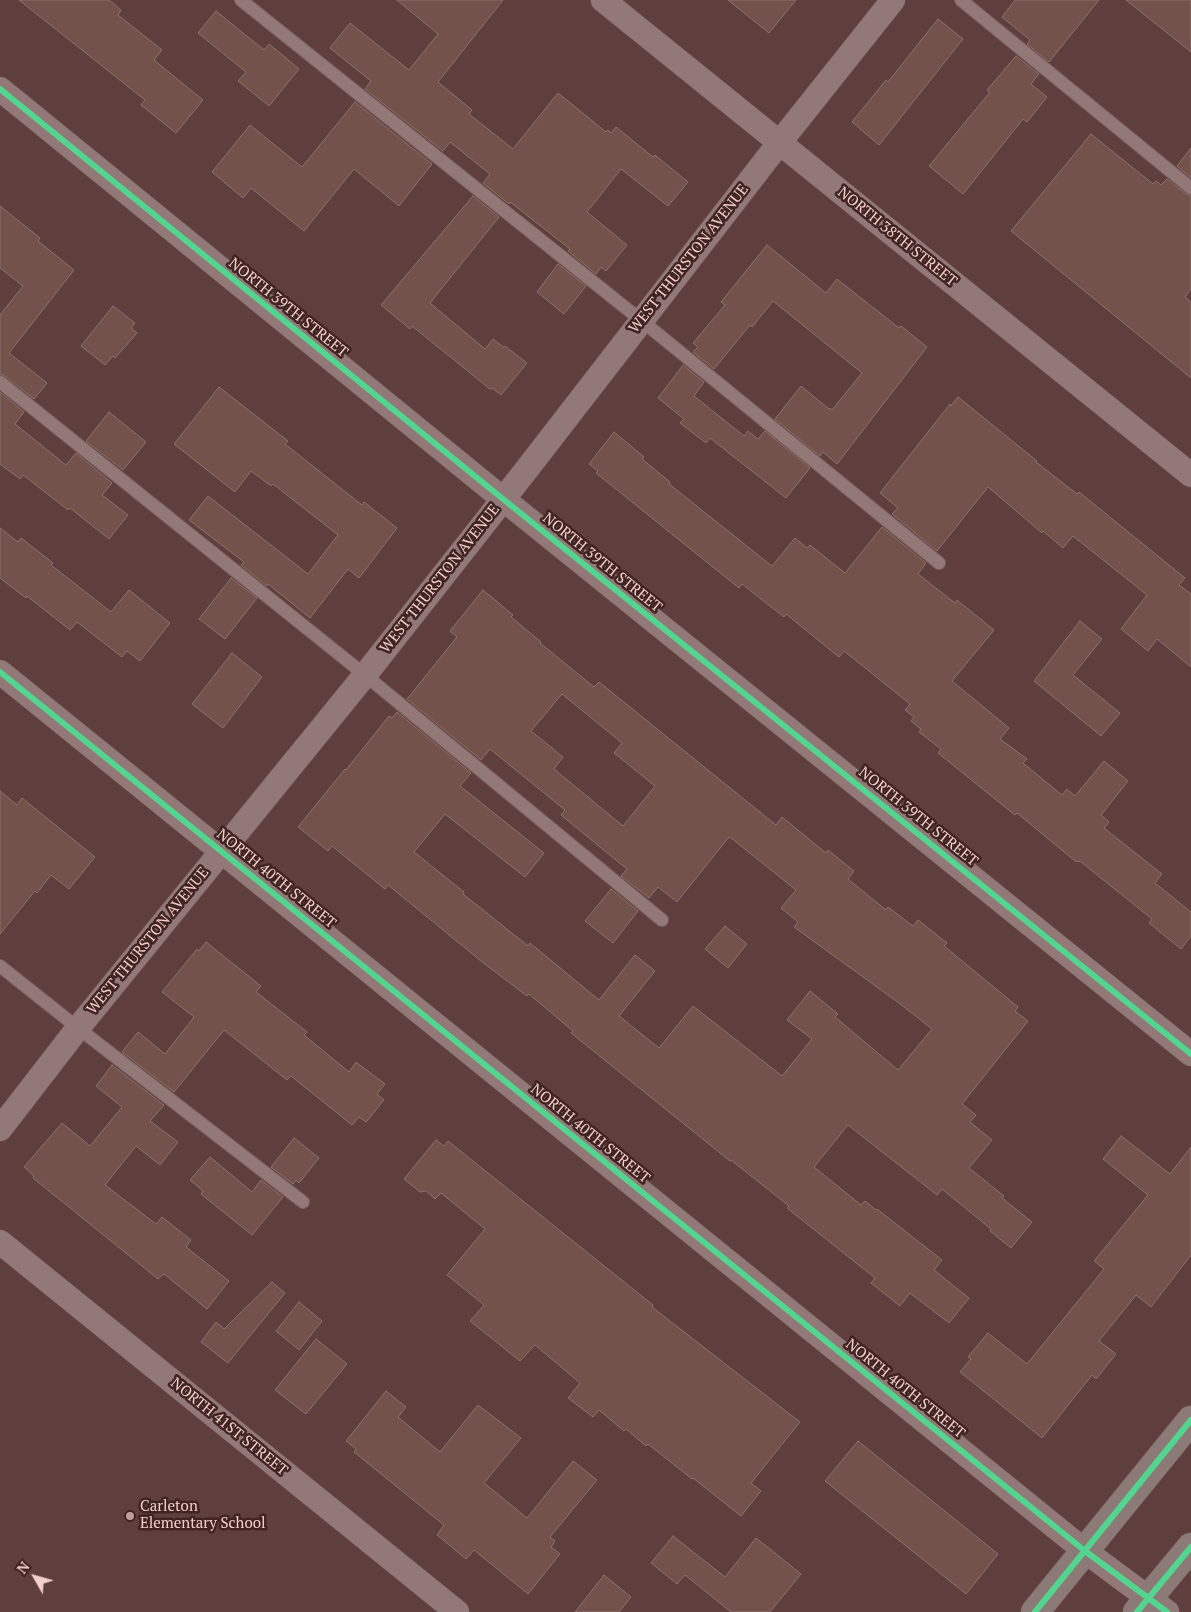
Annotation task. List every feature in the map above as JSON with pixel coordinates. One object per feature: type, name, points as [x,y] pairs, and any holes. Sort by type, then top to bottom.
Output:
[{"type":"main road","points":[[1035,1612],[1191,1420]]},
{"type":"main road","points":[[1151,1607],[1191,1547]]},
{"type":"street","name":"NORTH 38TH STREET","points":[[603,0],[1191,475]]},
{"type":"street","name":"WEST THURSTON AVENUE","points":[[0,1129],[78,1028],[365,675],[504,499],[780,142],[893,0]]},
{"type":"street","name":"NORTH 39TH STREET","points":[[0,89],[1191,1054]]},
{"type":"street","name":"NORTH 40TH STREET","points":[[0,672],[1085,1551],[1151,1607]]},
{"type":"street","name":"NORTH 41ST STREET","points":[[0,1242],[457,1612]]},
{"type":"lane","points":[[241,0],[642,320],[939,563]]},
{"type":"lane","points":[[961,0],[1191,188]]},
{"type":"lane","points":[[0,382],[365,675],[662,920]]},
{"type":"lane","points":[[0,966],[303,1202]]},
{"type":"building","points":[[19,0],[109,0],[121,10],[118,15],[162,50],[154,60],[203,100],[176,133],[141,105],[145,100]]},
{"type":"building","points":[[397,0],[503,0],[438,82],[472,110],[469,114],[513,149],[558,93],[606,132],[608,130],[611,133],[616,127],[688,182],[668,206],[621,169],[587,212],[627,245],[606,271],[601,267],[596,274],[568,251],[570,249],[483,183],[490,174],[450,142],[443,151],[365,89],[371,81],[330,48],[350,23],[409,70],[438,34]]},
{"type":"building","points":[[728,0],[796,0],[769,33]]},
{"type":"building","points":[[1015,0],[1099,0],[1049,62],[1027,44],[1030,40],[1002,17]]},
{"type":"building","points":[[1126,0],[1191,0],[1191,52]]},
{"type":"building","points":[[216,11],[264,50],[269,44],[299,69],[269,106],[238,81],[246,72],[198,33]]},
{"type":"building","points":[[938,19],[963,39],[879,145],[852,122],[886,80],[888,82]]},
{"type":"building","points":[[1016,56],[1039,74],[1031,84],[1047,97],[1027,122],[1023,119],[963,194],[929,166],[990,92],[987,90]]},
{"type":"building","points":[[355,102],[432,164],[399,206],[354,169],[304,231],[251,188],[243,198],[212,172],[250,125],[302,167]]},
{"type":"building","points":[[1091,134],[1153,184],[1156,181],[1161,185],[1167,179],[1191,196],[1191,289],[1185,297],[1191,302],[1191,378],[1011,231]]},
{"type":"building","points":[[1191,148],[1191,178],[1177,166]]},
{"type":"building","points":[[473,196],[499,217],[430,303],[485,349],[493,339],[527,363],[501,395],[492,388],[490,389],[412,326],[410,329],[381,305]]},
{"type":"building","points":[[0,206],[40,238],[38,241],[74,270],[9,353],[47,383],[34,399],[0,374],[0,315],[23,286],[0,268]]},
{"type":"building","points":[[767,245],[826,293],[837,279],[899,328],[901,326],[927,347],[837,464],[823,452],[820,456],[775,419],[801,386],[832,410],[862,373],[773,301],[752,327],[750,325],[714,369],[693,352],[698,347],[693,343],[725,305],[721,302]]},
{"type":"building","points":[[558,264],[586,286],[564,314],[537,292]]},
{"type":"building","points":[[113,306],[135,323],[131,328],[137,333],[115,358],[113,356],[105,365],[81,346]]},
{"type":"building","points":[[683,365],[704,382],[694,396],[744,436],[748,431],[758,439],[765,431],[810,468],[786,498],[710,438],[706,443],[680,423],[684,419],[658,398]]},
{"type":"building","points":[[219,387],[288,441],[285,444],[362,505],[364,502],[397,528],[359,578],[348,569],[310,618],[241,565],[244,562],[189,520],[208,496],[308,574],[338,535],[273,484],[271,486],[251,471],[235,492],[174,444]]},
{"type":"building","points":[[0,392],[24,412],[15,424],[66,465],[76,453],[112,483],[102,495],[128,515],[109,539],[70,508],[68,510],[23,475],[20,479],[0,464]]},
{"type":"building","points":[[958,397],[1036,462],[1077,494],[1079,492],[1185,578],[1179,585],[1191,594],[1191,667],[1157,639],[1148,651],[1121,629],[1147,595],[1073,536],[1063,548],[1043,531],[1042,533],[988,487],[937,551],[892,514],[898,508],[880,493],[950,404],[951,406]]},
{"type":"building","points":[[109,412],[146,442],[123,470],[86,441]]},
{"type":"building","points":[[614,432],[644,457],[642,459],[670,482],[669,484],[772,566],[795,538],[807,548],[810,545],[845,573],[882,527],[926,563],[918,574],[955,603],[957,600],[994,630],[952,681],[1009,728],[1000,739],[1027,759],[1023,763],[1062,795],[1067,789],[1075,796],[1104,761],[1128,781],[1101,815],[1109,822],[1104,828],[1162,874],[1155,883],[1191,912],[1191,936],[1181,949],[1149,923],[1152,919],[1081,862],[1075,861],[1017,813],[1015,815],[938,753],[941,749],[919,732],[921,729],[911,721],[914,717],[905,710],[910,704],[844,651],[839,657],[786,614],[784,617],[742,584],[739,588],[596,473],[598,471],[589,464]]},
{"type":"building","points":[[0,528],[18,542],[21,538],[53,563],[51,565],[111,612],[129,590],[170,623],[140,661],[127,651],[122,657],[77,622],[70,630],[27,596],[26,598],[0,578]]},
{"type":"building","points":[[231,578],[257,598],[225,639],[199,619]]},
{"type":"building","points":[[483,590],[513,615],[511,617],[540,643],[594,687],[599,682],[776,825],[782,817],[826,853],[828,850],[854,871],[848,879],[886,910],[888,907],[913,926],[918,920],[947,943],[944,946],[1018,1007],[1015,1011],[1028,1021],[962,1104],[976,1115],[970,1122],[992,1140],[969,1168],[1004,1196],[1002,1198],[1032,1222],[1011,1248],[942,1189],[937,1195],[848,1125],[814,1167],[861,1205],[865,1201],[877,1209],[942,1260],[934,1270],[969,1298],[949,1323],[910,1293],[900,1306],[871,1283],[875,1278],[787,1208],[789,1206],[571,1033],[573,1031],[529,994],[527,996],[481,961],[388,885],[385,889],[332,846],[328,851],[298,827],[389,716],[392,718],[397,712],[471,773],[460,786],[544,853],[525,877],[445,814],[414,852],[528,946],[530,943],[599,1000],[635,955],[655,971],[619,1016],[659,1048],[693,1006],[782,1076],[812,1039],[787,1020],[810,991],[838,1014],[835,1017],[898,1070],[932,1029],[794,927],[798,922],[781,908],[796,890],[729,837],[677,902],[658,887],[649,898],[621,876],[627,869],[561,815],[565,810],[490,749],[481,760],[407,699],[457,637],[450,631]],"holes":[[[562,694],[622,743],[614,753],[655,786],[623,826],[554,769],[563,757],[531,731]]]},
{"type":"building","points":[[1080,621],[1102,639],[1073,675],[1120,713],[1101,736],[1034,681]]},
{"type":"building","points":[[232,653],[262,677],[223,728],[192,704]]},
{"type":"building","points":[[0,791],[17,805],[22,798],[95,857],[69,889],[51,875],[37,893],[35,891],[0,934]]},
{"type":"building","points":[[611,889],[638,911],[613,943],[585,921]]},
{"type":"building","points":[[725,926],[747,944],[728,968],[705,949]]},
{"type":"building","points":[[206,942],[261,986],[256,992],[307,1032],[304,1035],[349,1072],[356,1062],[385,1084],[377,1094],[384,1100],[366,1122],[359,1117],[352,1125],[291,1076],[287,1080],[224,1030],[174,1092],[122,1052],[138,1032],[165,1054],[194,1017],[162,992],[197,949],[199,951]]},
{"type":"building","points":[[112,1065],[164,1105],[150,1121],[178,1142],[160,1165],[136,1146],[105,1185],[156,1224],[162,1217],[191,1240],[186,1247],[229,1281],[207,1309],[164,1274],[158,1279],[33,1178],[34,1176],[24,1167],[62,1123],[90,1146],[122,1107],[96,1086]]},
{"type":"building","points":[[1121,1136],[1170,1174],[1191,1147],[1191,1255],[1151,1307],[1136,1295],[1099,1341],[1116,1354],[1096,1379],[1092,1375],[1042,1438],[960,1372],[971,1359],[968,1357],[988,1333],[1027,1364],[1104,1269],[1094,1261],[1148,1195],[1103,1159]]},
{"type":"building","points":[[294,1138],[319,1158],[299,1183],[296,1180],[293,1184],[271,1167]]},
{"type":"building","points":[[436,1140],[444,1146],[448,1141],[653,1305],[652,1307],[800,1422],[751,1483],[761,1491],[741,1516],[648,1444],[646,1446],[626,1429],[624,1431],[599,1410],[593,1417],[568,1398],[580,1383],[535,1345],[520,1361],[470,1321],[484,1305],[447,1275],[485,1229],[441,1193],[435,1199],[426,1191],[420,1192],[404,1179]]},
{"type":"building","points":[[210,1157],[252,1192],[261,1180],[283,1197],[252,1235],[201,1194],[203,1191],[190,1180]]},
{"type":"building","points":[[272,1282],[285,1293],[228,1363],[201,1342],[216,1322],[224,1329]]},
{"type":"building","points":[[299,1302],[322,1321],[299,1350],[276,1331]]},
{"type":"building","points":[[316,1339],[347,1364],[306,1414],[275,1390]]},
{"type":"building","points":[[386,1391],[406,1407],[398,1417],[440,1452],[478,1405],[521,1438],[484,1483],[527,1518],[573,1461],[597,1480],[550,1537],[555,1541],[551,1547],[560,1554],[528,1594],[474,1550],[466,1559],[437,1535],[444,1525],[354,1452],[356,1449],[346,1441]]},
{"type":"building","points":[[858,1441],[998,1554],[966,1594],[825,1481]]},
{"type":"building","points":[[673,1536],[725,1577],[756,1538],[801,1574],[770,1612],[731,1612],[685,1575],[677,1584],[651,1563]]},
{"type":"building","points":[[604,1575],[631,1597],[619,1612],[575,1612]]},
{"type":"cycle path","points":[[0,89],[503,499],[1191,1054]]},
{"type":"cycle path","points":[[0,672],[1085,1551],[1167,1612]]},
{"type":"cycle path","points":[[1035,1612],[1191,1420]]},
{"type":"cycle path","points":[[1137,1612],[1191,1547]]},
{"type":"place","name":"Carleton Elementary School","points":[[130,1516]]}]
